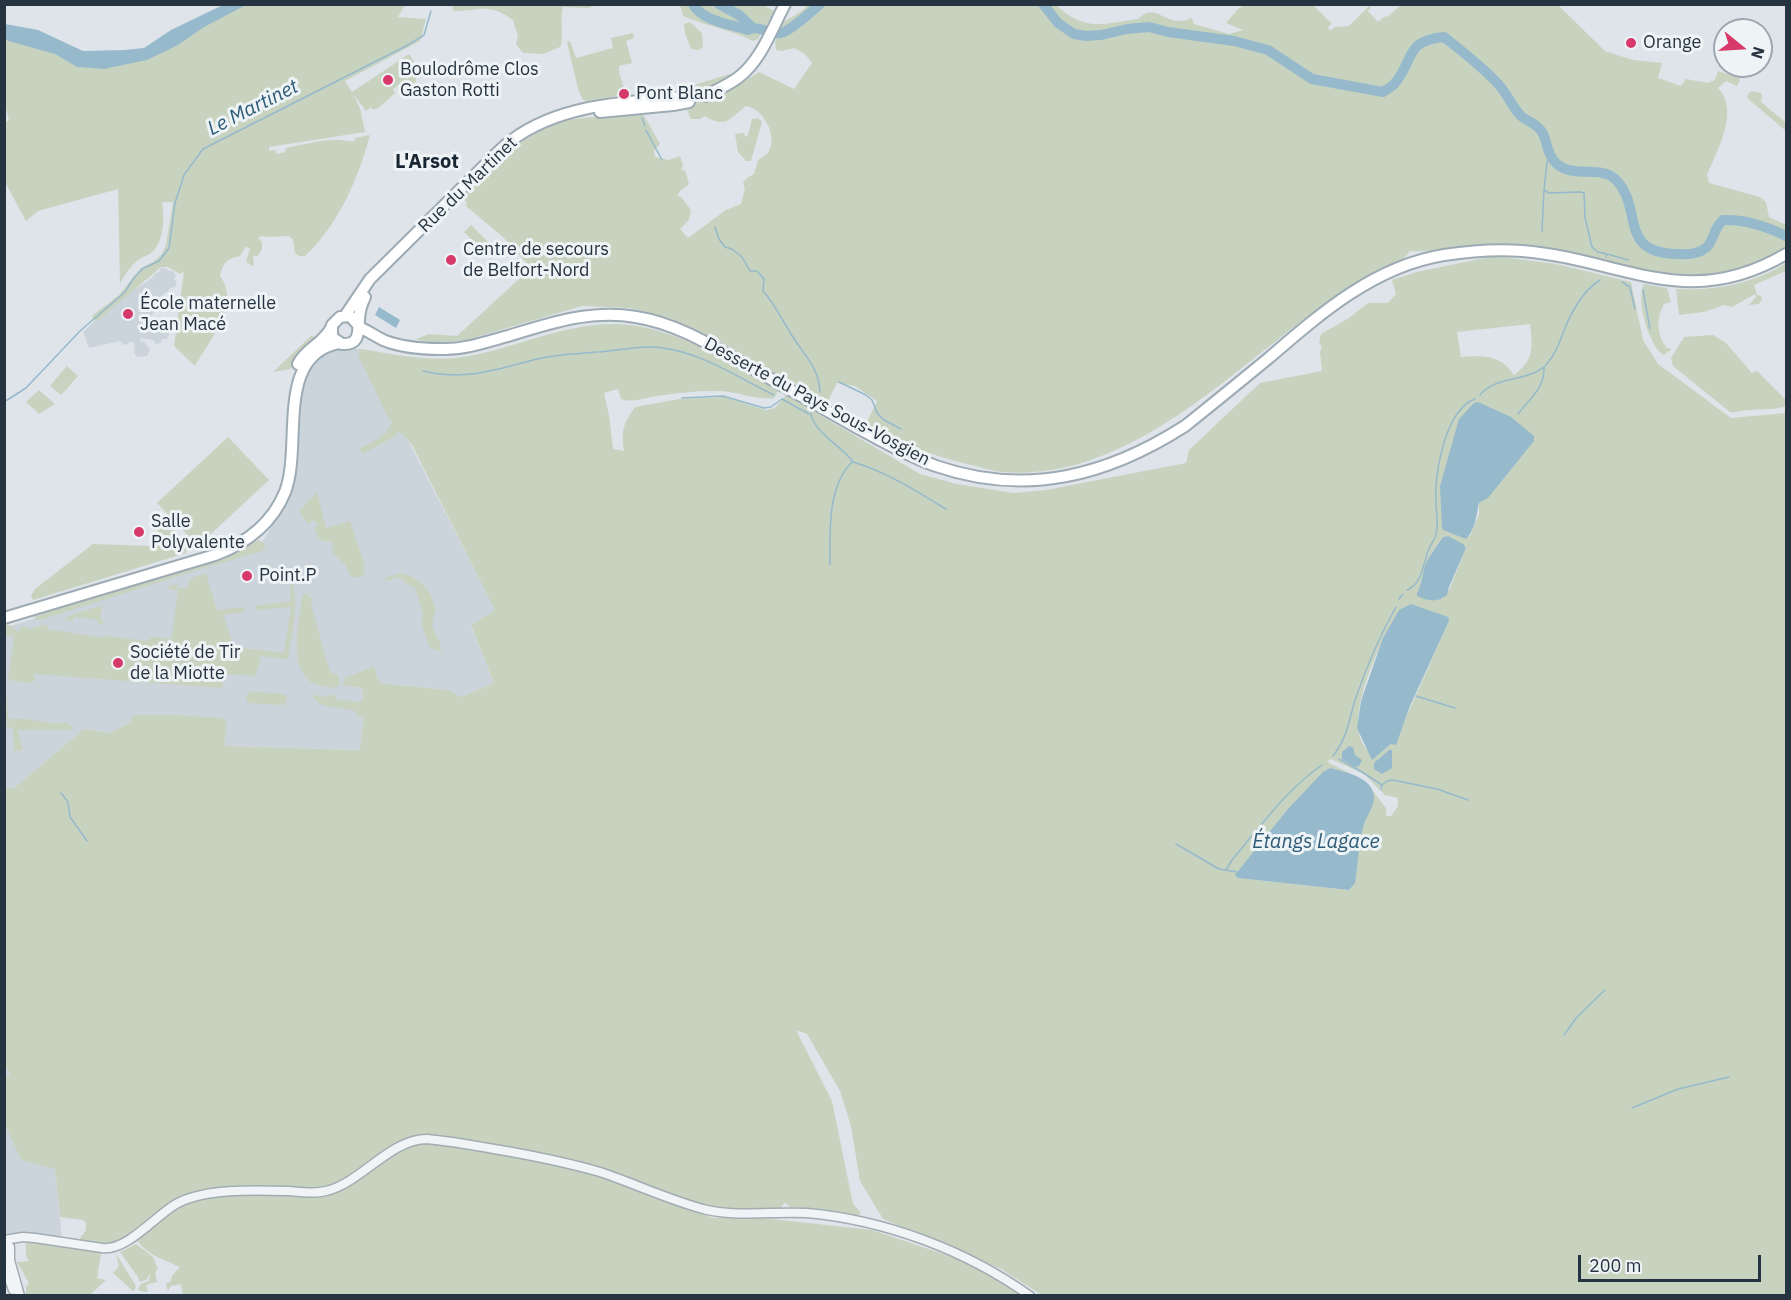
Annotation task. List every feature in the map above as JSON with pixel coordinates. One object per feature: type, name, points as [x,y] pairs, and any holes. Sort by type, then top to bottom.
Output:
[{"type":"main road","name":"Rue du Martinet","points":[[345,316],[370,279],[485,165],[522,134],[538,125],[583,109],[711,93],[741,76],[750,67],[784,4]]},
{"type":"main road","name":"Desserte du Pays Sous-Vosgien","points":[[359,326],[383,340],[409,346],[443,349],[472,345],[584,316],[616,314],[648,319],[696,337],[886,444],[933,465],[989,479],[1035,480],[1058,478],[1094,470],[1116,463],[1161,441],[1185,426],[1339,301],[1385,274],[1413,264],[1443,255],[1485,251],[1522,251],[1659,279],[1702,282],[1736,276],[1768,265],[1786,254]]},
{"type":"main road","points":[[354,342],[359,335],[361,306],[377,273]]},
{"type":"main road","points":[[184,563],[237,540],[254,527],[269,510],[286,469],[288,406],[294,373],[302,357],[324,339],[336,319],[345,316],[354,319],[359,326]]},
{"type":"main road","points":[[331,328],[332,337],[339,343],[347,345],[354,342],[383,340]]},
{"type":"main road","points":[[9,616],[216,555],[239,544],[258,531],[274,514],[285,492],[292,465],[294,412],[300,376],[307,361],[315,354],[328,346],[339,343]]},
{"type":"street","points":[[4,1240],[29,1237],[115,1248],[176,1204],[193,1197],[236,1192],[326,1191],[341,1186],[398,1148],[417,1139],[427,1139],[557,1161],[598,1172],[693,1206],[717,1212],[810,1214],[866,1223],[914,1236],[966,1258],[1004,1278],[1030,1296]]},
{"type":"street","points":[[7,1255],[18,1242],[29,1237]]},
{"type":"street","points":[[4,1240],[8,1244],[7,1255],[20,1296]]},
{"type":"street","points":[[4,1265],[14,1296]]},
{"type":"shaded area","name":"École maternelle Jean Macé","points":[[161,268],[173,271],[177,283],[175,287],[164,293],[149,321],[151,323],[158,319],[161,323],[165,322],[169,334],[167,339],[162,339],[161,343],[156,344],[153,340],[141,338],[140,342],[144,341],[150,350],[147,356],[137,357],[134,353],[135,344],[130,341],[124,345],[120,341],[89,348],[83,332],[130,288],[139,287]]},
{"type":"shaded area","points":[[333,349],[361,349],[496,611],[471,626],[494,683],[461,697],[448,690],[379,683],[374,667],[345,678],[344,685],[362,688],[364,717],[361,750],[224,746],[225,734],[130,722],[111,733],[84,729],[14,788],[5,788],[4,628],[230,558],[261,544],[286,503],[293,482],[298,394],[306,368]]},
{"type":"shaded area","points":[[4,1063],[55,1169],[62,1239],[5,1233]]},
{"type":"green space","points":[[455,4],[597,5],[588,8],[563,7],[560,47],[543,54],[523,53],[516,44],[518,36],[513,20],[504,14],[490,9],[454,11],[452,8]]},
{"type":"green space","points":[[244,5],[405,5],[398,17],[426,19],[420,41],[345,81],[352,92],[409,54],[419,69],[414,87],[399,92],[397,88],[412,75],[393,89],[395,93],[377,109],[371,107],[366,111],[353,94],[360,108],[365,132],[269,147],[269,151],[275,150],[277,154],[285,152],[286,148],[310,143],[354,141],[355,138],[370,135],[360,168],[346,200],[328,230],[305,256],[295,253],[293,240],[289,236],[261,236],[258,238],[262,242],[262,249],[258,256],[253,256],[254,265],[246,261],[250,249],[246,246],[240,256],[224,264],[220,276],[226,287],[225,310],[221,322],[195,366],[174,346],[184,271],[180,274],[168,267],[161,267],[97,321],[92,319],[93,315],[118,296],[141,268],[162,254],[166,245],[173,202],[162,202],[162,229],[159,243],[151,253],[135,262],[120,283],[118,189],[38,211],[26,221],[5,182],[5,123],[9,120],[5,105],[4,40],[117,63]]},
{"type":"green space","points":[[680,5],[763,5],[774,11],[758,39],[753,41],[736,33],[683,16]]},
{"type":"green space","points":[[807,5],[1056,5],[1066,14],[1085,23],[1114,23],[1157,13],[1175,21],[1192,18],[1194,24],[1229,34],[1243,30],[1226,23],[1238,9],[1245,5],[1315,5],[1332,24],[1328,27],[1330,31],[1335,27],[1349,26],[1369,6],[1371,8],[1368,11],[1378,22],[1401,5],[1558,5],[1605,51],[1633,60],[1662,63],[1658,78],[1681,86],[1686,79],[1708,83],[1716,78],[1739,78],[1737,86],[1726,81],[1718,88],[1724,97],[1727,119],[1721,143],[1707,175],[1709,183],[1760,197],[1766,202],[1769,217],[1786,225],[1786,247],[1759,262],[1732,271],[1704,274],[1647,271],[1525,245],[1410,251],[1399,262],[1338,294],[1206,396],[1168,422],[1129,444],[1088,461],[1046,471],[994,471],[943,458],[903,443],[865,426],[877,401],[855,386],[837,383],[827,403],[721,342],[671,319],[630,308],[582,306],[466,340],[430,344],[416,339],[429,334],[457,336],[531,268],[503,237],[466,206],[467,203],[462,197],[485,173],[521,142],[549,127],[573,119],[643,114],[660,144],[654,151],[655,157],[669,160],[680,156],[683,165],[681,171],[685,170],[689,184],[679,192],[678,196],[691,210],[689,220],[680,229],[688,238],[726,210],[741,204],[745,189],[743,183],[754,174],[758,160],[766,155],[771,145],[770,131],[763,117],[746,106],[723,122],[705,116],[700,119],[691,119],[687,110],[692,105],[727,92],[759,72],[794,89],[812,63],[805,54],[794,48],[776,50],[775,42],[778,36],[787,34],[793,29],[790,24],[778,28]]},
{"type":"green space","points":[[690,22],[702,33],[703,47],[699,50],[691,49],[685,33],[684,24]]},
{"type":"green space","points":[[633,33],[634,38],[626,41],[632,63],[619,66],[623,92],[603,100],[583,100],[578,89],[567,42],[570,41],[576,58],[613,48],[611,38]]},
{"type":"green space","points":[[737,72],[706,91],[682,94],[684,88]]},
{"type":"green space","points":[[1752,91],[1761,93],[1761,102],[1786,123],[1786,131],[1747,98]]},
{"type":"green space","points":[[758,118],[762,122],[751,161],[746,161],[738,152],[735,134],[744,133],[745,137],[748,135],[752,119]]},
{"type":"green space","points":[[471,225],[491,245],[484,252],[464,232]]},
{"type":"green space","points":[[1494,256],[1556,264],[1631,282],[1643,340],[1658,364],[1731,418],[1786,413],[1786,1295],[1042,1295],[1001,1269],[883,1219],[860,1181],[851,1126],[840,1091],[807,1034],[796,1030],[832,1101],[853,1204],[861,1213],[857,1216],[822,1209],[790,1207],[785,1202],[781,1208],[716,1209],[623,1177],[640,1188],[713,1218],[735,1215],[872,1230],[964,1261],[1024,1295],[183,1296],[181,1284],[171,1286],[168,1291],[166,1284],[171,1281],[172,1276],[180,1267],[155,1256],[140,1244],[136,1238],[142,1226],[111,1246],[78,1241],[86,1230],[86,1223],[83,1220],[60,1217],[55,1169],[21,1160],[5,1124],[5,1078],[10,1075],[4,1063],[4,788],[14,788],[84,729],[111,733],[130,722],[133,715],[222,718],[227,722],[224,746],[360,750],[364,717],[357,716],[357,712],[351,710],[322,704],[313,697],[315,695],[327,697],[335,694],[336,699],[359,702],[363,699],[362,688],[343,685],[345,678],[374,666],[379,683],[448,690],[461,697],[494,683],[471,625],[495,610],[412,445],[404,435],[398,432],[364,454],[361,452],[360,448],[383,435],[392,422],[358,355],[361,349],[420,358],[444,359],[478,354],[586,326],[630,325],[650,329],[670,334],[707,350],[778,391],[774,398],[707,391],[639,400],[621,399],[618,389],[604,393],[613,449],[624,451],[624,428],[635,407],[679,399],[724,397],[766,410],[775,408],[786,395],[920,474],[957,484],[1013,493],[1046,490],[1186,463],[1189,450],[1260,383],[1322,371],[1320,352],[1322,347],[1319,342],[1321,334],[1349,318],[1368,303],[1388,303],[1396,294],[1392,280],[1417,272]],"holes":[[[1530,324],[1531,353],[1529,359],[1514,375],[1504,363],[1497,360],[1476,356],[1461,357],[1457,332]],[[1534,441],[1488,497],[1479,503],[1479,514],[1470,536],[1442,527]],[[1448,536],[1466,548],[1449,590],[1442,599],[1417,593],[1431,553],[1443,537]],[[1399,610],[1449,621],[1405,720],[1391,744],[1375,755],[1363,744],[1358,727],[1359,707],[1382,642]],[[1331,759],[1364,774],[1385,795],[1398,798],[1398,806],[1391,816],[1386,816],[1386,808],[1371,789],[1374,797],[1363,827],[1349,890],[1238,878],[1236,875],[1287,810],[1330,768],[1350,773],[1327,762]]]},
{"type":"green space","points":[[1786,263],[1786,271],[1754,285],[1757,295],[1762,299],[1759,304],[1749,305],[1756,297],[1755,294],[1732,307],[1724,305],[1704,312],[1679,315],[1676,289],[1705,289],[1733,285],[1760,276]]},
{"type":"green space","points":[[1644,284],[1667,288],[1671,302],[1664,304],[1659,321],[1659,332],[1663,343],[1667,348],[1672,349],[1664,355],[1653,343],[1645,322],[1641,300]]},
{"type":"green space","points":[[312,335],[318,340],[290,369],[273,372]]},
{"type":"green space","points":[[1713,335],[1726,343],[1752,373],[1757,371],[1786,400],[1786,406],[1730,412],[1673,366],[1671,358],[1684,337]]},
{"type":"green space","points":[[67,366],[78,376],[61,395],[50,386]]},
{"type":"green space","points":[[39,390],[55,404],[39,414],[26,402]]},
{"type":"green space","points":[[228,437],[269,480],[198,546],[157,503]]},
{"type":"green space","points":[[317,492],[326,528],[350,521],[364,563],[365,572],[362,577],[351,577],[345,564],[332,553],[333,542],[319,538],[314,530],[318,524],[314,520],[308,524],[299,511]]},
{"type":"green space","points":[[159,515],[186,542],[186,553],[33,600],[31,596],[35,589],[93,544],[150,546],[158,532],[154,523]]},
{"type":"green space","points":[[259,540],[265,544],[265,548],[260,552],[40,620],[34,617],[221,559]]},
{"type":"green space","points":[[288,572],[295,604],[288,659],[259,656],[260,663],[255,676],[224,674],[222,688],[33,674],[36,678],[30,683],[8,680],[14,636],[5,635],[5,626],[9,625],[18,632],[22,626],[30,629],[47,624],[48,629],[99,637],[147,641],[152,637],[171,639],[178,591],[169,589],[168,586],[177,584],[177,588],[188,588],[189,579],[206,573],[217,610],[244,607],[245,612],[223,615],[234,647],[284,653],[291,607],[256,610],[256,606],[291,601],[290,583],[286,575]]},
{"type":"green space","points":[[401,573],[420,581],[431,596],[436,610],[432,624],[441,645],[441,652],[430,648],[421,622],[423,615],[415,588],[405,583],[401,577],[385,581],[385,578]]},
{"type":"green space","points":[[305,593],[312,598],[311,604],[330,672],[339,675],[339,686],[337,687],[321,686],[310,681],[302,672],[298,661],[297,633]]},
{"type":"green space","points":[[103,605],[100,616],[104,625],[98,624],[98,620],[74,617],[73,621],[65,620],[66,617]]},
{"type":"green space","points":[[250,691],[283,694],[287,696],[286,702],[283,705],[248,703],[246,696]]},
{"type":"green space","points":[[5,696],[9,719],[57,724],[65,722],[73,730],[19,730],[23,750],[14,751],[13,728],[5,726]]},
{"type":"green space","points":[[26,1242],[101,1253],[97,1278],[106,1280],[90,1295],[26,1295],[26,1287],[29,1283],[17,1262],[29,1261],[26,1256]]},
{"type":"green space","points":[[136,1244],[153,1257],[158,1269],[155,1272],[157,1282],[146,1285],[148,1292],[138,1289],[141,1284],[149,1281],[150,1273],[147,1279],[140,1282],[120,1252]]},
{"type":"green space","points":[[116,1254],[135,1284],[136,1288],[133,1291],[113,1273],[119,1266]]},
{"type":"water","points":[[225,4],[246,5],[204,27],[178,45],[147,60],[104,69],[77,67],[55,54],[5,40],[5,24],[38,30],[83,51],[144,48],[171,30]]},
{"type":"water","points":[[379,307],[400,320],[396,328],[375,315]]},
{"type":"water","points":[[1478,402],[1511,417],[1534,436],[1534,441],[1488,498],[1479,503],[1474,526],[1466,539],[1443,530],[1440,486],[1459,419],[1474,403]]},
{"type":"water","points":[[1448,536],[1466,548],[1447,595],[1432,600],[1417,596],[1429,558],[1443,537]]},
{"type":"water","points":[[1411,604],[1448,617],[1449,621],[1410,706],[1396,745],[1391,744],[1372,760],[1357,728],[1361,701],[1383,638],[1399,610]]},
{"type":"water","points":[[1349,746],[1353,747],[1355,755],[1362,760],[1359,766],[1355,767],[1342,759],[1342,752]]},
{"type":"water","points":[[1392,750],[1392,768],[1382,774],[1374,769],[1374,763]]},
{"type":"water","name":"Étangs Lagace","points":[[1330,768],[1357,776],[1373,790],[1374,801],[1361,835],[1355,883],[1349,890],[1238,878],[1235,875],[1287,810],[1323,772]]},
{"type":"waterway","points":[[693,4],[703,15],[718,22],[748,30],[757,28],[773,33],[781,33],[790,28],[820,4]]},
{"type":"waterway","points":[[719,4],[739,15],[752,27]]},
{"type":"waterway","points":[[1043,4],[1058,23],[1074,34],[1101,35],[1149,27],[1168,32],[1234,41],[1268,50],[1312,79],[1383,92],[1395,83],[1416,47],[1422,42],[1444,37],[1486,72],[1502,89],[1520,115],[1540,129],[1551,156],[1557,164],[1571,170],[1601,173],[1614,178],[1623,189],[1638,237],[1646,246],[1658,252],[1697,253],[1707,247],[1723,220],[1756,224],[1786,236]]},
{"type":"waterway","name":"Le Martinet","points":[[4,402],[26,388],[80,331],[125,292],[142,269],[159,261],[169,248],[175,203],[184,175],[203,149],[408,45],[424,35],[431,11]]},
{"type":"waterway","points":[[642,118],[645,126]]},
{"type":"waterway","points":[[646,130],[662,160]]},
{"type":"waterway","points":[[1550,155],[1544,190],[1549,193],[1584,193],[1585,217],[1592,247],[1598,252],[1607,254],[1606,257]]},
{"type":"waterway","points":[[1542,231],[1544,190]]},
{"type":"waterway","points":[[715,227],[725,247],[732,249],[742,257],[750,271],[757,271],[764,279],[763,291],[814,368],[820,392]]},
{"type":"waterway","points":[[1607,254],[1628,260]]},
{"type":"waterway","points":[[1480,395],[1495,384],[1531,374],[1546,365],[1555,352],[1579,301],[1600,280]]},
{"type":"waterway","points":[[1622,282],[1630,287],[1635,309]]},
{"type":"waterway","points":[[1643,290],[1650,329]]},
{"type":"waterway","points":[[599,352],[647,347],[678,351],[706,361],[774,395]]},
{"type":"waterway","points":[[423,371],[453,375],[480,373],[544,357],[597,352]]},
{"type":"waterway","points":[[1518,414],[1539,387],[1544,367]]},
{"type":"waterway","points":[[839,382],[866,395],[872,400],[877,413],[884,420],[901,429]]},
{"type":"waterway","points":[[682,398],[723,396],[764,408],[771,407],[782,399],[809,414]]},
{"type":"waterway","points":[[1407,590],[1419,579],[1435,536],[1437,476],[1449,429],[1465,405],[1475,399]]},
{"type":"waterway","points":[[811,413],[822,432],[853,462],[889,477],[946,509]]},
{"type":"waterway","points":[[830,565],[830,524],[834,497],[844,472],[852,462]]},
{"type":"waterway","points":[[1399,599],[1403,594]]},
{"type":"waterway","points":[[1333,756],[1345,736],[1355,700],[1373,653],[1396,607]]},
{"type":"waterway","points":[[1416,696],[1455,708]]},
{"type":"waterway","points":[[1339,759],[1382,785],[1381,789]]},
{"type":"waterway","points":[[1226,870],[1285,797],[1322,765]]},
{"type":"waterway","points":[[1382,785],[1393,780],[1437,789],[1468,800]]},
{"type":"waterway","points":[[61,793],[68,802],[70,817],[87,841]]},
{"type":"waterway","points":[[1176,844],[1219,869],[1237,872]]},
{"type":"waterway","points":[[1564,1035],[1577,1017],[1605,990]]},
{"type":"waterway","points":[[1632,1108],[1678,1089],[1729,1077]]},
{"type":"place","name":"Orange","points":[[1631,43]]},
{"type":"place","name":"Boulodrôme Clos Gaston Rotti","points":[[388,80]]},
{"type":"place","name":"Pont Blanc","points":[[624,94]]},
{"type":"place","name":"Centre de secours de Belfort-Nord","points":[[451,260]]},
{"type":"place","name":"École maternelle Jean Macé","points":[[128,314]]},
{"type":"place","name":"Salle Polyvalente","points":[[139,532]]},
{"type":"place","name":"Point.P","points":[[247,576]]},
{"type":"place","name":"Société de Tir de la Miotte","points":[[118,663]]},
{"type":"district","name":"L'Arsot","points":[[427,162]]}]
